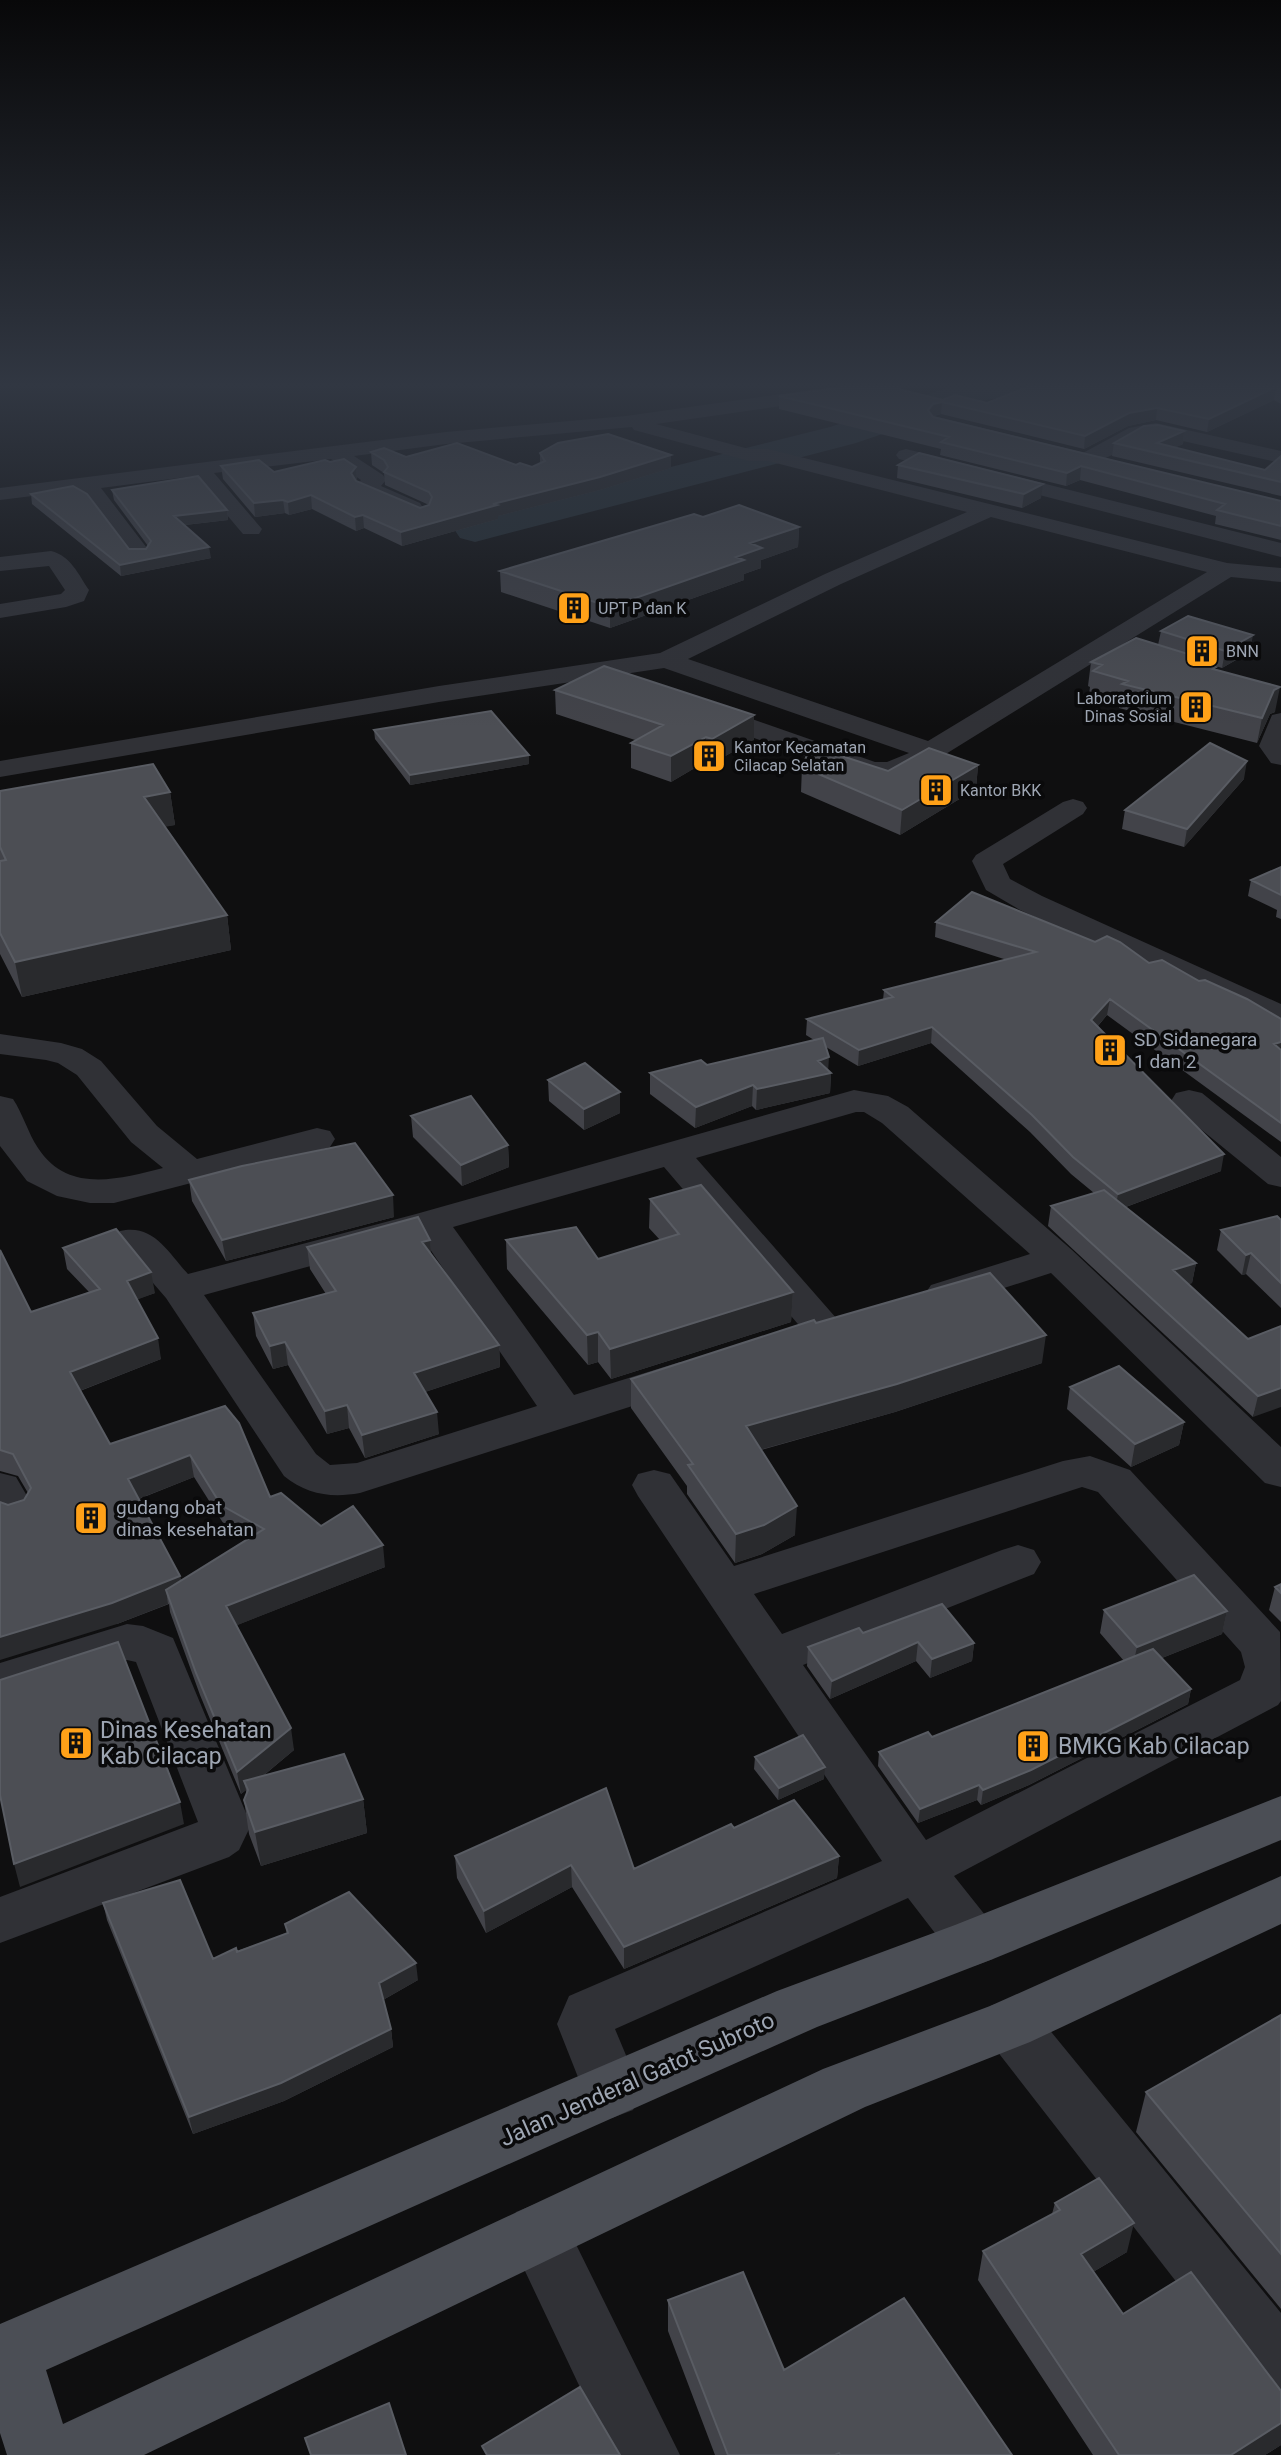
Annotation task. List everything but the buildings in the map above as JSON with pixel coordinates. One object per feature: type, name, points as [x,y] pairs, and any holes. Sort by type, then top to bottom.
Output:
[{"type":"main road","name":"Jalan Jenderal Gatot Subroto","points":[[3,2344],[612,2091],[797,2009],[974,1942],[1281,1816]]},
{"type":"main road","points":[[72,2455],[844,2088],[1010,2024],[1281,1899]]},
{"type":"main road","points":[[3,2344],[40,2455]]},
{"type":"street","points":[[97,498],[139,552]]},
{"type":"street","points":[[224,498],[251,529]]},
{"type":"street","points":[[389,498],[420,512]]},
{"type":"street","points":[[932,498],[1227,570],[1281,575]]},
{"type":"street","points":[[1074,498],[1281,550]]},
{"type":"street","points":[[0,515],[35,510]]},
{"type":"street","points":[[0,769],[439,694],[666,660],[923,538],[987,511]]},
{"type":"street","points":[[0,564],[51,558],[58,561],[77,590],[76,596],[66,600],[0,611]]},
{"type":"street","points":[[684,704],[872,770],[888,770],[910,764],[1227,570]]},
{"type":"street","points":[[701,642],[692,634],[695,624],[726,606]]},
{"type":"street","points":[[1108,643],[1135,652]]},
{"type":"street","points":[[666,660],[930,751]]},
{"type":"street","points":[[746,726],[788,703]]},
{"type":"street","points":[[1277,753],[1281,721]]},
{"type":"street","points":[[1073,808],[987,861],[997,884],[1031,903],[1281,1016]]},
{"type":"street","points":[[0,1044],[49,1050],[70,1056],[89,1068],[144,1134],[190,1172]]},
{"type":"street","points":[[180,1289],[430,1222],[854,1101],[868,1100],[895,1115],[1058,1258],[1281,1472]]},
{"type":"street","points":[[1189,1101],[1281,1176]]},
{"type":"street","points":[[0,1107],[32,1168],[60,1187],[95,1193],[114,1192],[317,1139]]},
{"type":"street","points":[[671,1152],[824,1329]]},
{"type":"street","points":[[430,1222],[564,1413]]},
{"type":"street","points":[[134,1239],[180,1289],[300,1465],[315,1479],[338,1481],[360,1478],[711,1366]]},
{"type":"street","points":[[913,1303],[1058,1258]]},
{"type":"street","points":[[612,2091],[585,2024],[589,2014],[917,1870],[1261,1692],[1269,1667],[1263,1645],[1114,1481],[1090,1471],[1079,1472],[723,1586]]},
{"type":"street","points":[[654,1485],[917,1870],[974,1942]]},
{"type":"street","points":[[773,1657],[1018,1562]]},
{"type":"street","points":[[0,1682],[127,1642],[143,1644],[156,1651],[225,1825],[220,1835],[210,1842],[0,1920]]},
{"type":"street","points":[[1010,2024],[1281,2364]]},
{"type":"street","points":[[538,2233],[647,2455]]},
{"type":"waterway","points":[[475,529],[598,498]]},
{"type":"place","name":"UPT P dan K","points":[[574,608]]},
{"type":"place","name":"BNN","points":[[1202,651]]},
{"type":"place","name":"Laboratorium Dinas Sosial","points":[[1196,707]]},
{"type":"place","name":"Kantor Kecamatan Cilacap Selatan","points":[[709,756]]},
{"type":"place","name":"Kantor BKK","points":[[936,790]]},
{"type":"place","name":"SD Sidanegara 1 dan 2","points":[[1110,1050]]},
{"type":"place","name":"gudang obat dinas kesehatan","points":[[91,1518]]},
{"type":"place","name":"Dinas Kesehatan Kab Cilacap","points":[[76,1743]]},
{"type":"place","name":"BMKG Kab Cilacap","points":[[1033,1746]]}]
